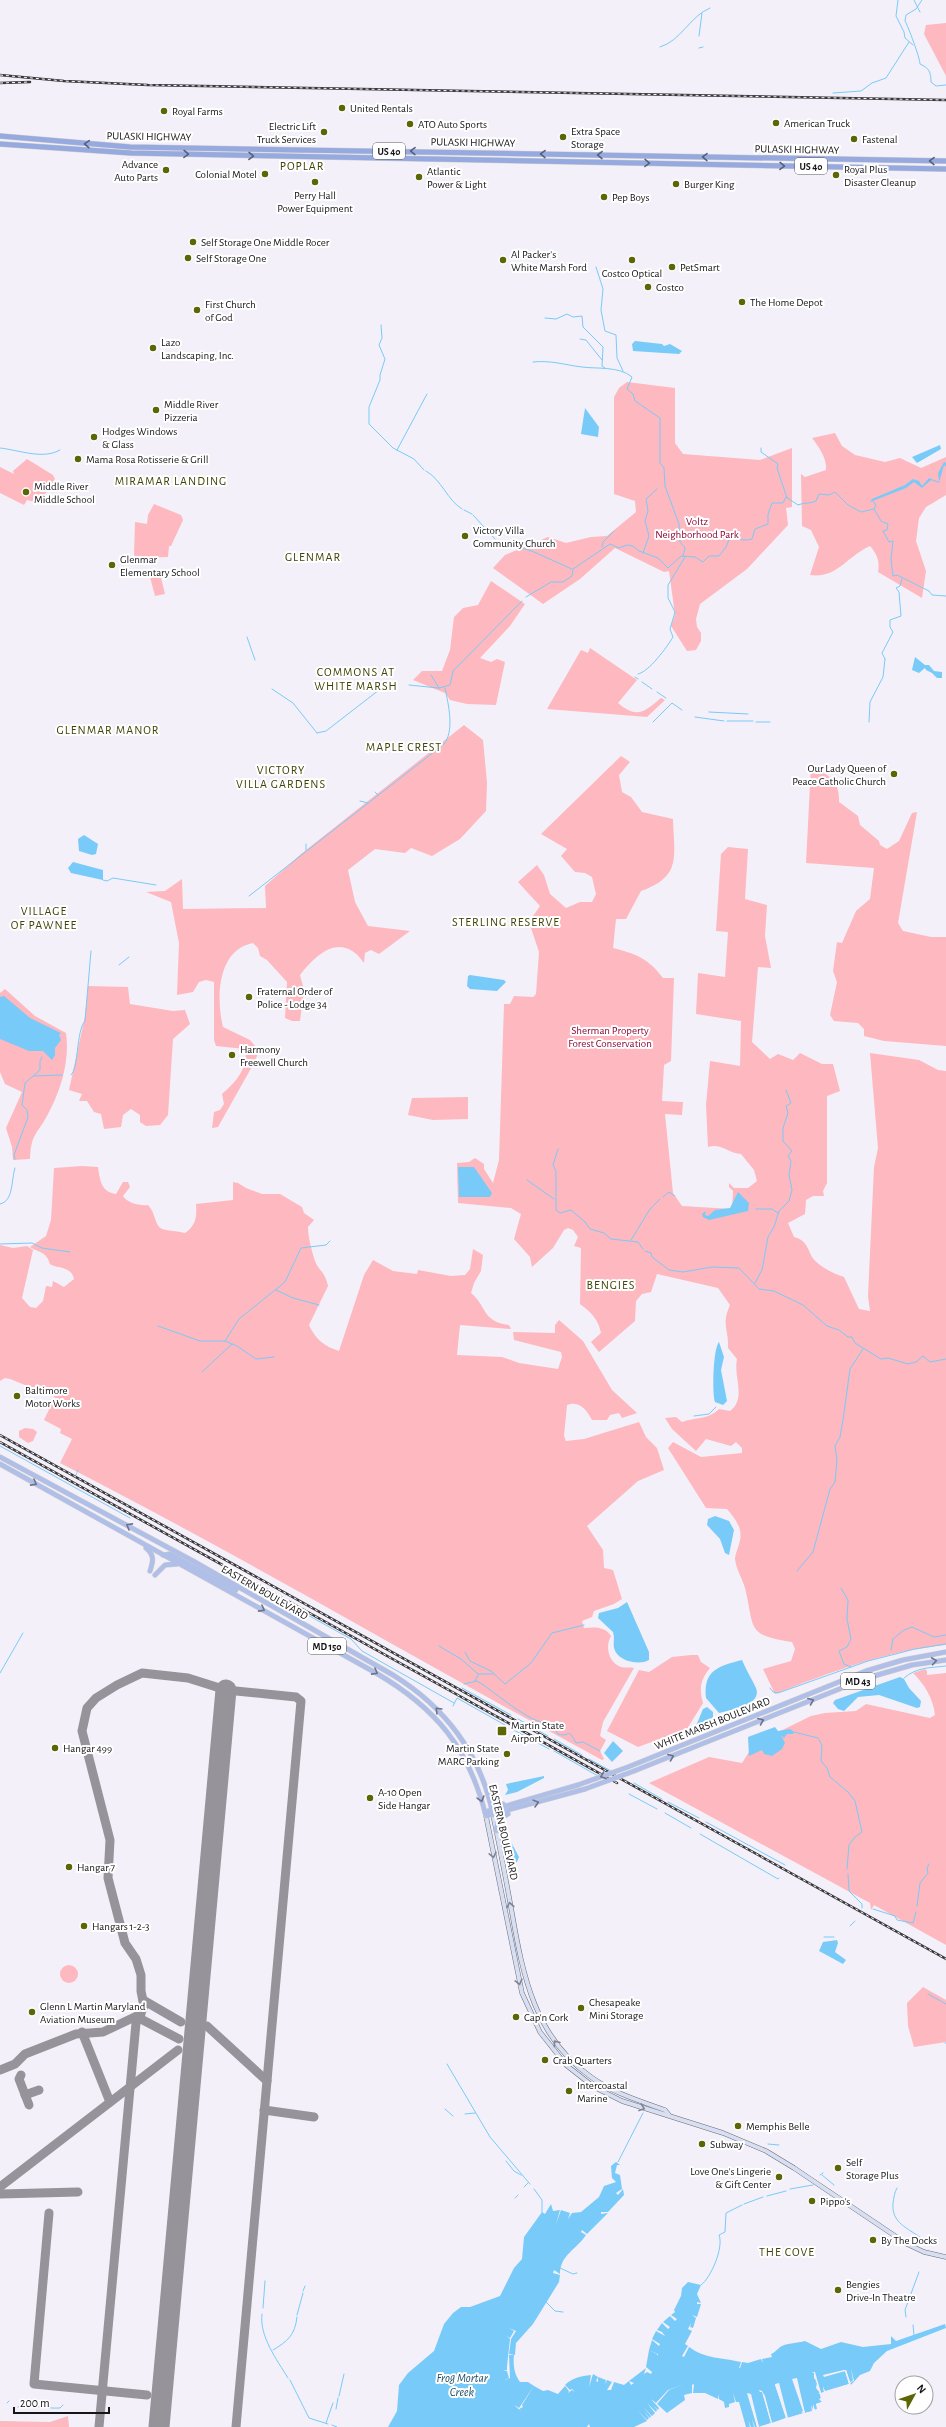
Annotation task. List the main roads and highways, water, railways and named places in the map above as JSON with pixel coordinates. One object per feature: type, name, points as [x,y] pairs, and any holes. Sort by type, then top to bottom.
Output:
[{"type":"highway","name":"PULASKI HIGHWAY","points":[[0,136],[130,147],[946,161]]},
{"type":"highway","name":"PULASKI HIGHWAY","points":[[0,144],[131,153],[946,169]]},
{"type":"highway","points":[[918,161],[918,168]]},
{"type":"main road","name":"EASTERN BOULEVARD","points":[[0,1457],[193,1561],[258,1600],[393,1675],[423,1696],[448,1720],[461,1737],[476,1762],[485,1785],[496,1831],[525,1977],[534,2006],[543,2025],[568,2057],[591,2077],[616,2091],[665,2110],[670,2115],[736,2138],[766,2151],[794,2168],[907,2244],[924,2252],[946,2257]]},
{"type":"main road","points":[[0,1461],[36,1477]]},
{"type":"main road","name":"EASTERN BOULEVARD","points":[[0,1464],[376,1673],[418,1700],[444,1727],[462,1753],[476,1782],[485,1814],[520,1983],[527,2006],[540,2032],[566,2065],[594,2087],[629,2104],[663,2116],[670,2115]]},
{"type":"main road","points":[[130,1536],[152,1553],[153,1560],[150,1571]]},
{"type":"main road","points":[[163,1554],[170,1554],[258,1600]]},
{"type":"main road","points":[[155,1575],[167,1564],[179,1564]]},
{"type":"main road","name":"WHITE MARSH BOULEVARD","points":[[485,1814],[532,1798],[578,1785],[628,1767],[863,1672],[903,1660],[946,1652]]},
{"type":"main road","name":"WHITE MARSH BOULEVARD","points":[[492,1812],[522,1807],[585,1789],[867,1678],[912,1665],[946,1660]]},
{"type":"main road","points":[[485,1785],[494,1801],[498,1804],[532,1798]]},
{"type":"main road","points":[[496,1831],[498,1820],[502,1816],[522,1807]]},
{"type":"water","points":[[635,341],[662,344],[664,346],[670,344],[682,351],[679,354],[633,351],[632,344]]},
{"type":"water","points":[[585,408],[599,427],[598,437],[581,434]]},
{"type":"water","points":[[940,445],[941,449],[917,463],[912,457]]},
{"type":"water","points":[[944,462],[946,463],[946,467],[944,465],[939,483],[931,480],[922,488],[914,482],[906,488],[870,502],[872,499],[905,485],[913,479],[919,481],[922,486],[929,478],[939,482],[938,473]]},
{"type":"water","points":[[915,657],[925,665],[929,665],[934,671],[942,672],[942,678],[937,678],[925,668],[919,673],[912,670]]},
{"type":"water","points":[[84,835],[98,844],[96,854],[92,855],[79,851],[78,839]]},
{"type":"water","points":[[73,862],[103,870],[103,880],[71,873],[68,868]]},
{"type":"water","points":[[470,975],[504,980],[506,982],[497,991],[470,989],[467,986],[468,976]]},
{"type":"water","points":[[4,996],[30,1018],[61,1033],[59,1035],[61,1040],[55,1048],[55,1055],[52,1060],[43,1051],[29,1051],[0,1039],[0,997]]},
{"type":"water","points":[[458,1167],[474,1167],[492,1193],[490,1197],[459,1197]]},
{"type":"water","points":[[738,1192],[749,1203],[748,1211],[709,1220],[703,1217],[702,1214],[706,1211],[705,1215],[708,1216],[715,1210],[730,1208]]},
{"type":"water","points":[[719,1342],[724,1357],[721,1370],[727,1401],[723,1405],[715,1402],[714,1397],[714,1362],[715,1353]]},
{"type":"water","points":[[715,1516],[729,1521],[734,1530],[729,1555],[725,1553],[720,1539],[707,1525],[708,1519]]},
{"type":"water","points":[[627,1602],[649,1652],[649,1660],[645,1662],[629,1661],[619,1656],[614,1648],[613,1632],[598,1618],[599,1613],[618,1608]]},
{"type":"water","points":[[742,1660],[756,1688],[757,1694],[755,1699],[744,1706],[719,1713],[706,1698],[707,1681],[710,1675],[720,1667]]},
{"type":"water","points":[[900,1677],[904,1679],[909,1688],[921,1701],[920,1707],[917,1708],[879,1695],[858,1697],[844,1711],[838,1709],[833,1703],[835,1700]]},
{"type":"water","points":[[707,1707],[713,1712],[713,1718],[696,1726],[703,1709]]},
{"type":"water","points":[[775,1727],[778,1731],[790,1729],[794,1732],[793,1734],[787,1734],[784,1738],[781,1735],[785,1743],[782,1749],[772,1756],[764,1754],[762,1750],[749,1756],[748,1737]]},
{"type":"water","points":[[613,1741],[623,1751],[612,1762],[604,1753]]},
{"type":"water","points":[[544,1776],[544,1778],[517,1792],[505,1795],[508,1790],[506,1784]]},
{"type":"water","points":[[511,1842],[519,1857],[517,1862],[513,1863],[509,1860],[506,1844]]},
{"type":"water","points":[[837,1940],[838,1943],[835,1952],[846,1960],[843,1964],[819,1951],[823,1942]]},
{"type":"water","name":"Frog Mortar Creek","points":[[616,2162],[620,2165],[617,2165],[615,2173],[620,2175],[622,2189],[616,2193],[618,2195],[623,2189],[624,2195],[608,2212],[601,2212],[601,2214],[608,2213],[587,2234],[582,2230],[581,2232],[586,2235],[566,2257],[561,2267],[560,2274],[554,2270],[553,2273],[560,2275],[559,2282],[533,2324],[516,2343],[515,2355],[509,2354],[511,2339],[516,2331],[509,2328],[514,2331],[510,2338],[507,2336],[510,2339],[507,2370],[503,2371],[507,2371],[509,2378],[505,2380],[510,2378],[509,2355],[514,2355],[514,2369],[516,2376],[520,2382],[528,2382],[543,2391],[548,2390],[558,2394],[565,2386],[569,2391],[568,2393],[572,2390],[575,2392],[572,2389],[570,2390],[565,2385],[577,2378],[591,2375],[589,2387],[593,2374],[606,2380],[605,2384],[607,2380],[612,2382],[607,2390],[611,2390],[614,2382],[624,2385],[629,2381],[646,2368],[644,2374],[647,2372],[651,2374],[652,2372],[646,2367],[649,2350],[652,2340],[659,2346],[660,2344],[652,2339],[656,2331],[665,2336],[662,2332],[657,2330],[662,2323],[668,2329],[670,2327],[663,2322],[670,2316],[675,2321],[677,2319],[671,2315],[675,2312],[674,2310],[681,2296],[682,2288],[688,2282],[701,2285],[697,2294],[701,2303],[697,2302],[697,2304],[701,2304],[697,2317],[692,2315],[696,2318],[693,2328],[690,2327],[691,2323],[688,2329],[692,2331],[685,2344],[688,2346],[682,2356],[684,2357],[689,2347],[707,2356],[741,2362],[739,2368],[742,2362],[748,2363],[761,2359],[763,2363],[762,2359],[772,2357],[771,2354],[782,2346],[805,2341],[821,2349],[841,2342],[863,2347],[891,2344],[891,2336],[896,2341],[945,2324],[946,2328],[887,2351],[874,2363],[870,2371],[860,2375],[851,2385],[846,2370],[826,2375],[824,2376],[845,2371],[849,2384],[825,2392],[823,2386],[824,2392],[821,2393],[814,2372],[822,2402],[816,2404],[818,2409],[813,2410],[811,2405],[813,2411],[805,2413],[794,2379],[804,2413],[787,2418],[777,2384],[775,2385],[786,2418],[772,2423],[762,2391],[771,2423],[759,2427],[749,2394],[757,2427],[755,2427],[752,2419],[754,2427],[751,2427],[748,2420],[750,2427],[746,2427],[739,2402],[736,2402],[733,2393],[735,2402],[729,2404],[729,2407],[725,2408],[724,2402],[719,2399],[719,2394],[718,2399],[705,2393],[693,2393],[694,2384],[692,2385],[692,2393],[684,2395],[685,2400],[667,2413],[657,2404],[669,2390],[684,2384],[668,2390],[656,2403],[651,2399],[659,2408],[658,2410],[654,2406],[657,2410],[656,2412],[647,2403],[655,2413],[652,2416],[643,2407],[651,2416],[650,2418],[644,2412],[649,2418],[647,2420],[638,2411],[647,2421],[634,2427],[590,2427],[589,2424],[587,2427],[388,2427],[397,2411],[399,2385],[408,2373],[434,2351],[444,2324],[453,2313],[461,2307],[470,2307],[500,2296],[514,2268],[522,2259],[524,2237],[542,2212],[545,2214],[551,2204],[553,2211],[560,2210],[556,2224],[561,2210],[570,2213],[568,2219],[572,2213],[581,2212],[599,2197],[604,2186],[616,2182],[612,2178],[611,2166]],"holes":[[[534,2386],[522,2405],[523,2407],[519,2409],[522,2412],[514,2405],[519,2408]]]},
{"type":"waterway","points":[[898,0],[896,16],[904,32],[905,38],[913,45]]},
{"type":"waterway","points":[[914,0],[920,12]]},
{"type":"waterway","points":[[922,0],[916,9],[906,15],[905,21],[914,42],[920,64],[926,67],[929,71],[931,82],[936,86],[946,85]]},
{"type":"waterway","points":[[660,47],[674,40],[697,17],[710,8]]},
{"type":"waterway","points":[[699,36],[702,13]]},
{"type":"waterway","points":[[833,93],[861,91],[872,83],[886,78],[909,42]]},
{"type":"waterway","points":[[699,48],[703,47]]},
{"type":"waterway","points":[[596,267],[603,289],[601,310],[605,331],[616,335],[617,358],[623,371]]},
{"type":"waterway","points":[[545,318],[556,319],[567,314],[573,317],[582,316],[583,327],[603,347],[602,366],[605,368]]},
{"type":"waterway","points":[[381,325],[382,338],[379,345],[385,359],[380,380],[369,407],[369,424],[393,448],[414,459],[424,470]]},
{"type":"waterway","points":[[580,339],[586,340],[602,360]]},
{"type":"waterway","points":[[533,362],[552,362],[582,367],[608,369],[621,371],[632,377],[627,389],[633,394],[635,401],[660,418],[660,463],[664,468],[665,486],[679,524],[680,542],[685,548],[683,556]]},
{"type":"waterway","points":[[397,450],[427,394]]},
{"type":"waterway","points":[[0,448],[31,454],[46,454],[60,450]]},
{"type":"waterway","points":[[761,448],[761,452],[778,464],[777,468],[787,498]]},
{"type":"waterway","points":[[426,471],[436,479],[452,501],[462,509]]},
{"type":"waterway","points":[[643,553],[649,536],[645,521],[648,511],[646,499],[657,489]]},
{"type":"waterway","points":[[573,569],[610,544],[619,548],[627,545],[633,546],[639,551],[658,558],[668,568],[681,556],[695,557],[703,562],[709,556],[719,556],[729,540],[752,539],[755,529],[768,524],[768,514],[772,503],[783,503],[786,497],[798,505],[816,501],[819,494],[829,495],[835,492],[848,505],[861,512],[874,509]]},
{"type":"waterway","points":[[873,501],[876,505],[874,509],[881,521],[888,524],[887,530],[883,531],[889,542],[893,541],[891,559],[893,576],[897,575],[929,591],[932,595],[946,596]]},
{"type":"waterway","points":[[464,510],[472,514]]},
{"type":"waterway","points":[[473,515],[495,539]]},
{"type":"waterway","points":[[602,547],[603,542],[614,531]]},
{"type":"waterway","points":[[507,543],[534,552],[572,569]]},
{"type":"waterway","points":[[638,674],[652,664],[673,637],[670,629],[675,612],[668,598],[668,585],[685,557]]},
{"type":"waterway","points":[[526,597],[551,582],[563,582],[572,576],[573,570]]},
{"type":"waterway","points":[[885,659],[882,653],[893,632],[890,627],[890,620],[901,616],[899,592],[896,588],[900,586],[902,579]]},
{"type":"waterway","points":[[439,688],[450,685],[453,671],[522,601]]},
{"type":"waterway","points":[[247,637],[255,660]]},
{"type":"waterway","points":[[869,722],[870,702],[883,677],[885,659]]},
{"type":"waterway","points":[[431,675],[439,688]]},
{"type":"waterway","points":[[642,682],[652,689]]},
{"type":"waterway","points":[[317,733],[326,731],[388,683],[397,683]]},
{"type":"waterway","points":[[409,685],[438,688]]},
{"type":"waterway","points":[[445,688],[446,692]]},
{"type":"waterway","points":[[272,689],[293,703],[317,733]]},
{"type":"waterway","points":[[657,692],[666,698]]},
{"type":"waterway","points":[[249,896],[444,744],[447,739],[450,726],[446,693]]},
{"type":"waterway","points":[[653,722],[672,703],[682,710]]},
{"type":"waterway","points":[[709,712],[748,714]]},
{"type":"waterway","points":[[695,717],[724,721]]},
{"type":"waterway","points":[[727,721],[753,721]]},
{"type":"waterway","points":[[756,722],[770,722]]},
{"type":"waterway","points":[[375,792],[378,795]]},
{"type":"waterway","points":[[360,801],[368,803]]},
{"type":"waterway","points":[[306,844],[306,850]]},
{"type":"waterway","points":[[103,880],[107,881],[113,878],[156,885]]},
{"type":"waterway","points":[[71,1075],[74,1071],[80,1033],[85,1021],[91,951]]},
{"type":"waterway","points":[[119,965],[129,957]]},
{"type":"waterway","points":[[15,1159],[14,1155],[28,1117],[27,1110],[22,1105],[25,1083],[40,1070],[40,1061],[42,1057]]},
{"type":"waterway","points":[[34,1076],[62,1075]]},
{"type":"waterway","points":[[755,1283],[762,1270],[768,1237],[774,1227],[779,1211],[789,1201],[792,1190],[789,1175],[791,1161],[788,1156],[792,1151],[783,1141],[783,1128],[788,1113],[786,1106],[791,1103],[786,1090]]},
{"type":"waterway","points":[[558,1149],[553,1165],[556,1171],[556,1210],[560,1213],[571,1210],[585,1222],[590,1229],[604,1233],[611,1239],[638,1242],[643,1249]]},
{"type":"waterway","points":[[0,1204],[8,1199],[15,1168]]},
{"type":"waterway","points":[[527,1180],[554,1199]]},
{"type":"waterway","points":[[663,1197],[669,1192],[675,1196]]},
{"type":"waterway","points":[[631,1240],[650,1209],[660,1199]]},
{"type":"waterway","points":[[756,1209],[772,1209],[778,1213]]},
{"type":"waterway","points":[[225,1341],[239,1319],[285,1282],[301,1248],[326,1245],[330,1241]]},
{"type":"waterway","points":[[0,1244],[32,1243],[42,1248],[70,1252]]},
{"type":"waterway","points":[[645,1251],[651,1253],[652,1257],[669,1270],[683,1272],[712,1267],[739,1268],[759,1289],[774,1291],[803,1305],[827,1326],[839,1330],[848,1337],[852,1337],[855,1343],[881,1359],[888,1358],[908,1364],[916,1362],[923,1356],[930,1362],[946,1359]]},
{"type":"waterway","points":[[276,1290],[293,1298],[319,1305]]},
{"type":"waterway","points":[[158,1326],[200,1341],[225,1341],[237,1346],[256,1359],[274,1357]]},
{"type":"waterway","points":[[202,1372],[232,1344]]},
{"type":"waterway","points":[[797,1571],[813,1552],[830,1489],[835,1482],[837,1460],[835,1446],[840,1437],[850,1369],[863,1349]]},
{"type":"waterway","points":[[694,1416],[709,1414],[716,1407]]},
{"type":"waterway","points":[[0,1446],[130,1518]]},
{"type":"waterway","points":[[841,1588],[848,1600],[847,1619],[851,1639],[847,1647],[839,1651],[844,1664],[851,1667]]},
{"type":"waterway","points":[[277,1598],[351,1639],[362,1651],[454,1703]]},
{"type":"waterway","points":[[465,1652],[470,1661],[491,1671],[505,1684],[531,1663],[552,1633],[584,1625]]},
{"type":"waterway","points":[[891,1650],[893,1639],[904,1630],[912,1627],[934,1637],[946,1635]]},
{"type":"waterway","points":[[0,1673],[23,1633]]},
{"type":"waterway","points":[[770,1688],[773,1692],[778,1693],[868,1661],[915,1649],[946,1644]]},
{"type":"waterway","points":[[439,1646],[461,1659],[478,1674],[493,1674]]},
{"type":"waterway","points":[[904,1678],[919,1670],[946,1666]]},
{"type":"waterway","points":[[475,1681],[478,1675]]},
{"type":"waterway","points":[[464,1684],[477,1681],[513,1707],[533,1719],[542,1723],[551,1724],[558,1734],[570,1734],[576,1743],[583,1742],[600,1751]]},
{"type":"waterway","points":[[462,1688],[511,1715]]},
{"type":"waterway","points":[[453,1706],[457,1698],[505,1725]]},
{"type":"waterway","points":[[518,1719],[548,1736]]},
{"type":"waterway","points":[[512,1729],[549,1749]]},
{"type":"waterway","points":[[794,1732],[818,1738],[822,1745],[821,1761],[827,1768],[830,1777],[848,1792],[855,1801],[862,1832],[855,1837],[849,1845],[847,1869]]},
{"type":"waterway","points":[[554,1739],[582,1755]]},
{"type":"waterway","points":[[554,1751],[598,1776]]},
{"type":"waterway","points":[[589,1759],[611,1771]]},
{"type":"waterway","points":[[634,1783],[662,1799]]},
{"type":"waterway","points":[[629,1794],[657,1809]]},
{"type":"waterway","points":[[668,1802],[699,1818]]},
{"type":"waterway","points":[[665,1813],[691,1828]]},
{"type":"waterway","points":[[706,1822],[785,1865]]},
{"type":"waterway","points":[[700,1834],[778,1879],[779,1878]]},
{"type":"waterway","points":[[917,1906],[920,1883],[928,1873],[927,1868],[929,1864]]},
{"type":"waterway","points":[[848,1874],[849,1891],[862,1904],[862,1908]]},
{"type":"waterway","points":[[873,1909],[895,1916],[897,1920],[913,1923],[916,1912]]},
{"type":"waterway","points":[[850,1926],[855,1921]]},
{"type":"waterway","points":[[824,1937],[834,1937]]},
{"type":"waterway","points":[[928,1994],[946,2004]]},
{"type":"waterway","points":[[447,2064],[490,2137],[530,2184]]},
{"type":"waterway","points":[[445,2109],[453,2116]]},
{"type":"waterway","points":[[465,2114],[475,2113]]},
{"type":"waterway","name":"Frog Mortar Creek","points":[[618,2162],[643,2113]]},
{"type":"waterway","points":[[768,2144],[779,2145]]},
{"type":"waterway","points":[[506,2161],[514,2171],[521,2175]]},
{"type":"waterway","points":[[822,2175],[834,2185]]},
{"type":"waterway","points":[[524,2187],[528,2183]]},
{"type":"waterway","points":[[790,2189],[813,2185]]},
{"type":"waterway","points":[[897,2188],[893,2203],[895,2216],[901,2224],[921,2238],[923,2241],[921,2245]]},
{"type":"waterway","name":"Frog Mortar Creek","points":[[534,2189],[542,2200],[542,2212]]},
{"type":"waterway","points":[[767,2196],[786,2191]]},
{"type":"waterway","points":[[515,2198],[518,2195]]},
{"type":"waterway","points":[[744,2204],[763,2197]]},
{"type":"waterway","points":[[701,2285],[709,2276],[716,2262],[720,2247],[719,2235],[725,2232],[726,2213],[742,2205]]},
{"type":"waterway","points":[[560,2268],[573,2274],[577,2273]]},
{"type":"waterway","points":[[906,2317],[905,2310],[919,2272]]},
{"type":"waterway","points":[[263,2308],[265,2281]]},
{"type":"waterway","points":[[303,2291],[305,2286]]},
{"type":"waterway","points":[[297,2315],[303,2293]]},
{"type":"waterway","points":[[546,2302],[555,2311],[563,2312]]},
{"type":"waterway","points":[[262,2314],[263,2331],[266,2339],[274,2356],[288,2378]]},
{"type":"waterway","points":[[273,2350],[283,2344],[290,2337],[295,2328],[297,2317]]},
{"type":"waterway","points":[[913,2325],[914,2335]]},
{"type":"waterway","points":[[339,2396],[344,2374]]},
{"type":"waterway","points":[[290,2380],[309,2418],[328,2424]]},
{"type":"waterway","points":[[336,2409],[338,2398]]},
{"type":"waterway","points":[[326,2423],[333,2403]]},
{"type":"waterway","points":[[42,2408],[45,2404]]},
{"type":"waterway","points":[[18,2407],[28,2406],[60,2408],[63,2405]]},
{"type":"waterway","points":[[332,2425],[337,2427]]},
{"type":"railway","points":[[0,75],[64,81],[148,85],[946,100]]},
{"type":"railway","points":[[0,83],[30,82]]},
{"type":"railway","points":[[0,1435],[946,1959]]},
{"type":"railway","points":[[0,1442],[617,1783]]},
{"type":"place","name":"United Rentals","points":[[342,108]]},
{"type":"place","name":"Royal Farms","points":[[164,111]]},
{"type":"place","name":"American Truck","points":[[776,123]]},
{"type":"place","name":"ATO Auto Sports","points":[[410,124]]},
{"type":"place","name":"Electric Lift Truck Services","points":[[324,132]]},
{"type":"place","name":"Extra Space Storage","points":[[563,137]]},
{"type":"place","name":"Fastenal","points":[[854,139]]},
{"type":"place","name":"Advance Auto Parts","points":[[166,170]]},
{"type":"place","name":"Colonial Motel","points":[[265,174]]},
{"type":"place","name":"Royal Plus Disaster Cleanup","points":[[836,175]]},
{"type":"place","name":"Atlantic Power & Light","points":[[419,177]]},
{"type":"place","name":"Perry Hall Power Equipment","points":[[315,182]]},
{"type":"place","name":"Burger King","points":[[676,184]]},
{"type":"place","name":"Pep Boys","points":[[604,197]]},
{"type":"place","name":"Self Storage One Middle Rocer","points":[[193,242]]},
{"type":"place","name":"Self Storage One","points":[[188,258]]},
{"type":"place","name":"Al Packer's White Marsh Ford","points":[[503,260]]},
{"type":"place","name":"Costco Optical","points":[[632,260]]},
{"type":"place","name":"PetSmart","points":[[672,267]]},
{"type":"place","name":"Costco","points":[[648,287]]},
{"type":"place","name":"The Home Depot","points":[[742,302]]},
{"type":"place","name":"First Church of God","points":[[197,310]]},
{"type":"place","name":"Lazo Landscaping, Inc.","points":[[153,348]]},
{"type":"place","name":"Middle River Pizzeria","points":[[156,410]]},
{"type":"place","name":"Hodges Windows & Glass","points":[[94,437]]},
{"type":"place","name":"Mama Rosa Rotisserie & Grill","points":[[78,459]]},
{"type":"place","name":"Middle River Middle School","points":[[26,492]]},
{"type":"place","name":"Victory Villa Community Church","points":[[465,536]]},
{"type":"place","name":"Glenmar Elementary School","points":[[112,565]]},
{"type":"place","name":"Our Lady Queen of Peace Catholic Church","points":[[894,774]]},
{"type":"place","name":"Fraternal Order of Police - Lodge 34","points":[[249,997]]},
{"type":"place","name":"Harmony Freewell Church","points":[[232,1055]]},
{"type":"place","name":"Baltimore Motor Works","points":[[17,1396]]},
{"type":"place","name":"Martin State Airport","points":[[502,1731]]},
{"type":"place","name":"Hangar 499","points":[[55,1748]]},
{"type":"place","name":"Martin State MARC Parking","points":[[507,1754]]},
{"type":"place","name":"A-10 Open Side Hangar","points":[[370,1798]]},
{"type":"place","name":"Hangar 7","points":[[69,1867]]},
{"type":"place","name":"Hangars 1-2-3","points":[[84,1926]]},
{"type":"place","name":"Chesapeake Mini Storage","points":[[581,2008]]},
{"type":"place","name":"Glenn L Martin Maryland Aviation Museum","points":[[32,2012]]},
{"type":"place","name":"Cap'n Cork","points":[[516,2017]]},
{"type":"place","name":"Crab Quarters","points":[[545,2060]]},
{"type":"place","name":"Intercoastal Marine","points":[[569,2091]]},
{"type":"place","name":"Memphis Belle","points":[[738,2126]]},
{"type":"place","name":"Subway","points":[[702,2144]]},
{"type":"place","name":"Self Storage Plus","points":[[838,2168]]},
{"type":"place","name":"Love One's Lingerie & Gift Center","points":[[779,2177]]},
{"type":"place","name":"Pippo's","points":[[812,2201]]},
{"type":"place","name":"By The Docks","points":[[873,2240]]},
{"type":"place","name":"Bengies Drive-In Theatre","points":[[838,2290]]},
{"type":"district","name":"POPLAR","points":[[302,166]]},
{"type":"district","name":"MIRAMAR LANDING","points":[[171,481]]},
{"type":"district","name":"GLENMAR","points":[[313,557]]},
{"type":"district","name":"COMMONS AT WHITE MARSH","points":[[356,679]]},
{"type":"district","name":"GLENMAR MANOR","points":[[108,730]]},
{"type":"district","name":"MAPLE CREST","points":[[404,747]]},
{"type":"district","name":"VICTORY VILLA GARDENS","points":[[281,777]]},
{"type":"district","name":"VILLAGE OF PAWNEE","points":[[44,918]]},
{"type":"district","name":"STERLING RESERVE","points":[[506,922]]},
{"type":"district","name":"BENGIES","points":[[611,1285]]},
{"type":"district","name":"THE COVE","points":[[787,2252]]},
{"type":"park label","name":"Voltz Neighborhood Park","points":[[697,527]]},
{"type":"park label","name":"Sherman Property Forest Conservation","points":[[610,1036]]}]
